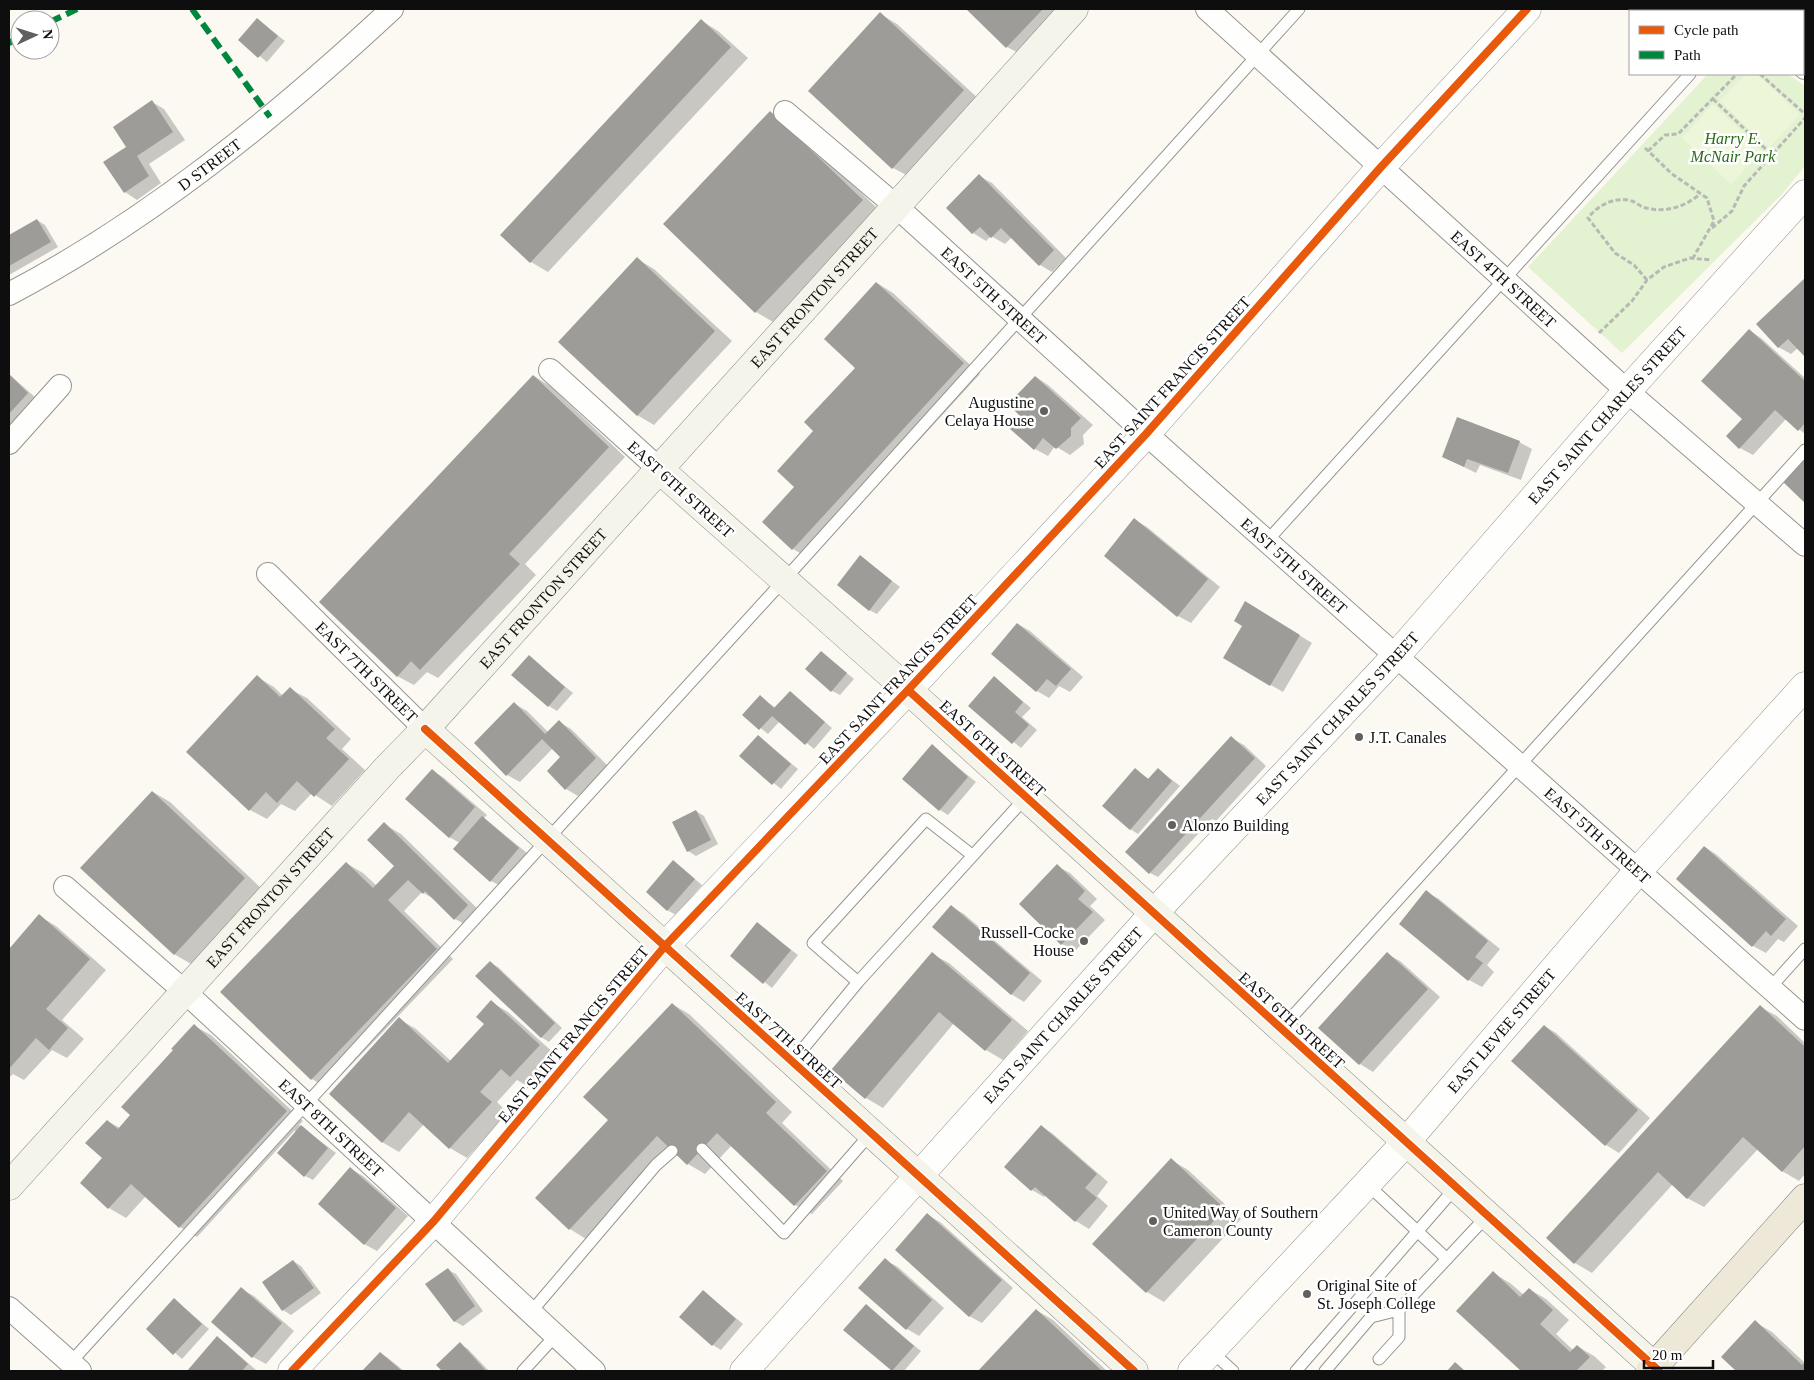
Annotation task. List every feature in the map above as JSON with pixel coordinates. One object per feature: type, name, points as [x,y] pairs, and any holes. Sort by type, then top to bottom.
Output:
[{"type":"main road","name":"EAST FRONTON STREET","points":[[9,1186],[184,991],[425,729],[1074,9]]},
{"type":"main road","name":"EAST 6TH STREET","points":[[659,469],[908,690],[1456,1187],[1654,1370]]},
{"type":"main road","name":"EAST 7TH STREET","points":[[425,729],[1134,1371]]},
{"type":"main road","points":[[1654,1370],[1805,1198]]},
{"type":"street","name":"D STREET","points":[[9,294],[62,266],[166,197],[270,116],[392,9]]},
{"type":"street","name":"EAST 4TH STREET","points":[[1207,9],[1627,391],[1805,545]]},
{"type":"street","name":"EAST SAINT FRANCIS STREET","points":[[292,1371],[434,1222],[665,946],[908,690],[1146,434],[1381,168],[1527,9]]},
{"type":"street","name":"EAST 5TH STREET","points":[[785,112],[897,207],[1146,434],[1637,872],[1805,1019]]},
{"type":"street","name":"EAST SAINT CHARLES STREET","points":[[744,1371],[920,1177],[1154,913],[1396,656],[1627,391],[1805,194]]},
{"type":"street","name":"EAST 6TH STREET","points":[[550,370],[659,469]]},
{"type":"street","points":[[9,442],[60,386]]},
{"type":"street","name":"EAST 7TH STREET","points":[[268,574],[425,729]]},
{"type":"street","name":"EAST LEVEE STREET","points":[[1192,1371],[1406,1142],[1637,872],[1805,686]]},
{"type":"street","name":"EAST 8TH STREET","points":[[64,887],[184,991],[594,1371]]},
{"type":"street","points":[[9,1308],[75,1367]]},
{"type":"lane","points":[[75,1367],[306,1103],[784,580],[1299,9]]},
{"type":"lane","points":[[1267,541],[1689,75]]},
{"type":"lane","points":[[1282,1029],[1805,450]]},
{"type":"lane","points":[[792,1062],[858,982],[1026,797]]},
{"type":"lane","points":[[858,982],[813,943],[926,819],[972,855]]},
{"type":"lane","points":[[1770,988],[1805,949]]},
{"type":"lane","points":[[702,1149],[784,1233],[871,1132]]},
{"type":"lane","points":[[531,1312],[656,1165],[672,1150]]},
{"type":"lane","points":[[1367,1184],[1447,1259]]},
{"type":"lane","points":[[1296,1371],[1456,1187]]},
{"type":"lane","points":[[1325,1371],[1371,1317],[1399,1310],[1487,1216]]},
{"type":"lane","points":[[1379,1359],[1399,1337],[1399,1310]]},
{"type":"lane","points":[[522,1371],[556,1336]]},
{"type":"lane","points":[[1211,1351],[1233,1371]]},
{"type":"path","points":[[1648,151],[1665,135],[1678,134],[1736,75]]},
{"type":"path","points":[[1709,230],[1732,211],[1744,186],[1805,116],[1761,75]]},
{"type":"path","points":[[1713,99],[1772,155]]},
{"type":"path","points":[[1633,137],[1672,174],[1707,198],[1714,221],[1693,258]]},
{"type":"path","points":[[1647,280],[1634,265],[1615,253],[1588,218],[1596,208],[1613,202],[1631,201],[1646,208],[1666,210],[1683,206],[1700,194]]},
{"type":"path","points":[[1599,332],[1632,301],[1647,280],[1664,267],[1693,258],[1715,260]]},
{"type":"green space","name":"Harry E. McNair Park","points":[[1707,75],[1789,75],[1805,86],[1805,166],[1783,193],[1622,353],[1528,267]]},
{"type":"green space","points":[[1745,75],[1758,75],[1800,114],[1769,148],[1720,101]]},
{"type":"green space","points":[[1713,104],[1762,151],[1731,184],[1682,138]]},
{"type":"building","points":[[966,9],[1043,9],[1006,48]]},
{"type":"building","points":[[880,12],[964,90],[892,169],[808,91]]},
{"type":"building","points":[[257,18],[278,36],[258,58],[238,40]]},
{"type":"building","points":[[701,19],[731,47],[530,263],[500,235]]},
{"type":"building","points":[[152,100],[173,132],[137,156],[149,176],[124,193],[103,162],[126,147],[113,127]]},
{"type":"building","points":[[770,111],[863,200],[755,313],[663,224]]},
{"type":"building","points":[[979,174],[1054,250],[1039,266],[1001,228],[991,238],[980,227],[972,234],[946,208]]},
{"type":"building","points":[[37,219],[51,242],[9,266],[9,235]]},
{"type":"building","points":[[637,257],[715,331],[637,416],[558,342]]},
{"type":"building","points":[[1805,278],[1804,356],[1788,339],[1778,348],[1756,324]]},
{"type":"building","points":[[876,282],[964,363],[792,550],[762,522],[794,487],[777,471],[813,431],[804,422],[855,368],[824,339]]},
{"type":"building","points":[[1749,329],[1805,381],[1805,423],[1798,431],[1775,410],[1739,449],[1726,436],[1742,419],[1701,381]]},
{"type":"building","points":[[9,374],[28,393],[9,414]]},
{"type":"building","points":[[533,375],[609,447],[509,554],[520,564],[420,670],[411,661],[397,677],[319,602]]},
{"type":"building","name":"Augustine Celaya House","points":[[1035,376],[1081,418],[1071,428],[1071,436],[1056,449],[1043,438],[1034,450],[1010,429],[1021,417],[1008,404]]},
{"type":"building","points":[[1457,417],[1520,441],[1508,473],[1467,459],[1464,467],[1442,457]]},
{"type":"building","points":[[1805,458],[1805,503],[1782,481]]},
{"type":"building","points":[[1134,518],[1208,579],[1177,617],[1104,556]]},
{"type":"building","points":[[860,555],[892,581],[869,611],[837,585]]},
{"type":"building","points":[[1245,601],[1300,635],[1270,686],[1223,658],[1242,626],[1234,621]]},
{"type":"building","points":[[1017,623],[1071,669],[1056,686],[1047,679],[1036,692],[991,654]]},
{"type":"building","points":[[821,651],[847,673],[831,692],[805,669]]},
{"type":"building","points":[[529,655],[565,687],[548,707],[511,675]]},
{"type":"building","points":[[257,675],[280,697],[290,687],[335,729],[326,738],[349,759],[314,797],[297,781],[277,803],[266,792],[249,811],[186,752]]},
{"type":"building","points":[[994,676],[1023,702],[1015,712],[1029,725],[1012,744],[968,706]]},
{"type":"building","points":[[790,691],[825,722],[805,745],[772,716],[759,730],[742,715],[760,695],[774,708]]},
{"type":"building","points":[[514,702],[545,734],[559,720],[596,758],[565,790],[547,771],[560,757],[542,739],[506,776],[474,743]]},
{"type":"building","points":[[758,735],[791,764],[772,785],[739,756]]},
{"type":"building","points":[[1231,736],[1255,758],[1149,874],[1125,852]]},
{"type":"building","points":[[932,744],[968,777],[939,811],[902,779]]},
{"type":"building","points":[[1135,768],[1148,779],[1158,768],[1172,781],[1130,830],[1102,806]]},
{"type":"building","points":[[432,769],[475,807],[449,838],[405,799]]},
{"type":"building","points":[[152,791],[245,878],[174,955],[80,868]]},
{"type":"building","points":[[696,810],[711,840],[687,852],[672,822]]},
{"type":"building","points":[[482,816],[519,848],[490,882],[453,849]]},
{"type":"building","points":[[384,822],[468,905],[454,920],[425,891],[423,894],[408,880],[388,900],[437,949],[311,1080],[220,992],[346,862],[373,888],[394,866],[367,840]]},
{"type":"building","points":[[1704,846],[1786,919],[1771,936],[1766,931],[1752,947],[1676,879]]},
{"type":"building","points":[[673,860],[695,879],[667,911],[646,892]]},
{"type":"building","points":[[1057,864],[1085,891],[1078,899],[1093,912],[1061,945],[1019,904]]},
{"type":"building","points":[[1426,890],[1488,941],[1475,957],[1483,963],[1468,981],[1399,924]]},
{"type":"building","points":[[951,905],[1030,973],[1011,995],[932,927]]},
{"type":"building","points":[[39,914],[90,959],[46,1009],[68,1028],[49,1050],[36,1038],[9,1069],[9,949]]},
{"type":"building","points":[[757,922],[791,950],[763,984],[730,956]]},
{"type":"building","points":[[932,952],[1012,1020],[985,1051],[939,1012],[865,1099],[831,1070]]},
{"type":"building","points":[[1387,952],[1428,989],[1359,1065],[1318,1028]]},
{"type":"building","points":[[490,961],[555,1023],[541,1038],[475,976]]},
{"type":"building","points":[[491,1000],[540,1045],[510,1077],[501,1069],[480,1092],[492,1102],[449,1149],[409,1112],[382,1143],[329,1094],[399,1017],[448,1063],[484,1024],[476,1017]]},
{"type":"building","points":[[672,1003],[776,1102],[766,1113],[827,1171],[794,1206],[717,1133],[687,1165],[657,1136],[569,1230],[535,1198],[608,1120],[583,1097]]},
{"type":"building","points":[[1760,1005],[1805,1047],[1805,1146],[1782,1172],[1743,1137],[1687,1199],[1658,1172],[1574,1264],[1546,1238]]},
{"type":"building","points":[[194,1024],[287,1111],[179,1228],[131,1184],[108,1209],[80,1183],[102,1158],[85,1143],[107,1120],[118,1129],[130,1115],[121,1107]]},
{"type":"building","points":[[1544,1025],[1638,1110],[1605,1146],[1511,1061]]},
{"type":"building","points":[[301,1125],[328,1148],[304,1177],[277,1153]]},
{"type":"building","points":[[1041,1125],[1097,1174],[1085,1188],[1097,1198],[1075,1222],[1035,1187],[1031,1191],[1004,1167]]},
{"type":"building","points":[[1171,1158],[1225,1209],[1146,1293],[1092,1244]]},
{"type":"building","points":[[350,1167],[396,1208],[364,1245],[318,1204]]},
{"type":"building","points":[[927,1213],[1002,1280],[969,1317],[895,1250]]},
{"type":"building","points":[[885,1258],[932,1300],[906,1330],[858,1288]]},
{"type":"building","points":[[293,1260],[314,1288],[282,1311],[262,1282]]},
{"type":"building","points":[[448,1268],[475,1306],[454,1322],[425,1284]]},
{"type":"building","points":[[1493,1271],[1520,1297],[1529,1288],[1553,1310],[1540,1324],[1570,1352],[1577,1345],[1590,1357],[1576,1371],[1521,1371],[1456,1311]]},
{"type":"building","points":[[241,1287],[282,1323],[252,1358],[211,1322]]},
{"type":"building","points":[[703,1290],[736,1319],[712,1346],[679,1317]]},
{"type":"building","points":[[174,1298],[202,1324],[173,1355],[146,1329]]},
{"type":"building","points":[[866,1304],[914,1346],[892,1371],[843,1330]]},
{"type":"building","points":[[1036,1309],[1102,1371],[978,1371]]},
{"type":"building","points":[[1755,1320],[1802,1365],[1805,1362],[1805,1371],[1736,1371],[1721,1357]]},
{"type":"building","points":[[217,1336],[248,1364],[242,1371],[187,1371]]},
{"type":"building","points":[[460,1342],[486,1371],[442,1371],[436,1365]]},
{"type":"building","points":[[380,1352],[402,1371],[362,1371]]},
{"type":"building","points":[[1455,1362],[1465,1371],[1447,1371]]},
{"type":"marked path","points":[[60,17],[77,9]]},
{"type":"marked path","points":[[192,9],[270,117]]},
{"type":"cycle path","points":[[292,1371],[434,1221],[665,946],[908,690],[1146,434],[1381,167],[1527,9]]},
{"type":"cycle path","points":[[908,690],[1659,1371]]},
{"type":"cycle path","points":[[425,729],[1134,1371]]},
{"type":"place","name":"Augustine Celaya House","points":[[1044,411]]},
{"type":"place","name":"J.T. Canales","points":[[1359,737]]},
{"type":"place","name":"Alonzo Building","points":[[1172,825]]},
{"type":"place","name":"Russell-Cocke House","points":[[1084,941]]},
{"type":"place","name":"United Way of Southern Cameron County","points":[[1153,1221]]},
{"type":"place","name":"Original Site of St. Joseph College","points":[[1307,1294]]}]
